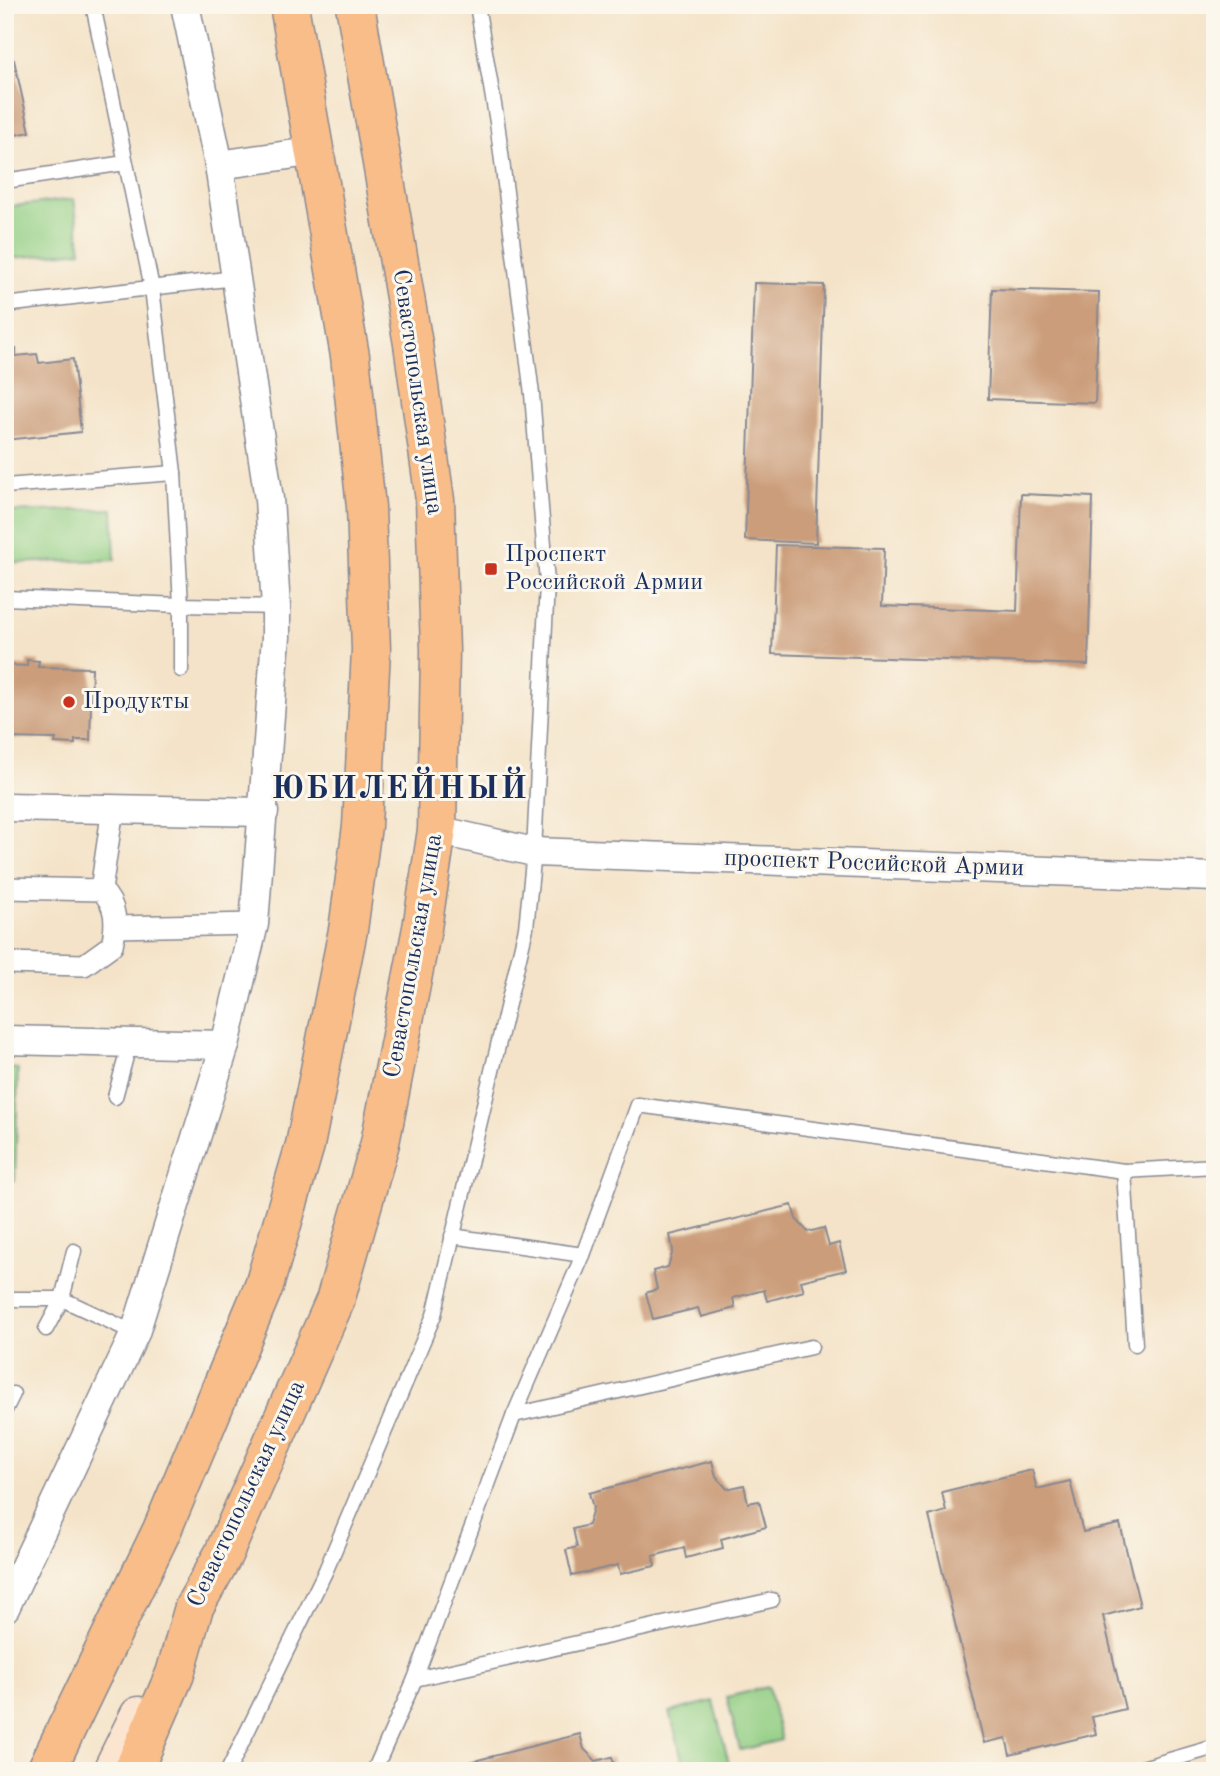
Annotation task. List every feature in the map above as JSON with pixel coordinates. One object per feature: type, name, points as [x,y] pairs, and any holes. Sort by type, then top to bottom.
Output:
[{"type":"main road","points":[[46,1771],[162,1530],[264,1286],[305,1145],[348,930],[362,826],[372,650],[366,507],[350,356],[289,5]]},
{"type":"main road","name":"Севастопольская улица","points":[[112,1771],[223,1555],[335,1301],[380,1143],[422,928],[437,830],[440,650],[435,500],[413,344],[355,5]]},
{"type":"main road","points":[[133,1771],[175,1674],[194,1607]]},
{"type":"street","points":[[5,1608],[135,1333],[225,1045],[254,924],[264,812],[276,607],[269,499],[219,165],[185,5]]},
{"type":"street","points":[[219,165],[316,151]]},
{"type":"street","points":[[5,807],[264,812]]},
{"type":"street","points":[[101,890],[113,808]]},
{"type":"street","name":"проспект Российской Армии","points":[[437,830],[534,852],[1215,877]]},
{"type":"street","points":[[5,888],[101,890],[111,900],[116,927],[112,945],[84,965],[5,963]]},
{"type":"street","points":[[116,927],[254,924]]},
{"type":"street","points":[[5,1040],[225,1045]]},
{"type":"lane","points":[[93,5],[152,288],[174,473],[181,606],[181,670]]},
{"type":"lane","points":[[228,1771],[326,1570],[434,1315],[526,928],[534,852],[547,583],[532,394],[497,122],[477,5]]},
{"type":"lane","points":[[5,181],[125,163]]},
{"type":"lane","points":[[5,305],[235,278]]},
{"type":"lane","points":[[5,486],[174,473]]},
{"type":"lane","points":[[5,598],[181,606],[276,607]]},
{"type":"lane","points":[[115,1097],[130,1042]]},
{"type":"lane","points":[[374,1771],[415,1679],[514,1415],[583,1255],[638,1105],[1124,1171],[1215,1166]]},
{"type":"lane","points":[[1124,1171],[1135,1344]]},
{"type":"lane","points":[[452,1236],[583,1255]]},
{"type":"lane","points":[[46,1329],[62,1299],[74,1251]]},
{"type":"lane","points":[[5,1299],[62,1299],[135,1333]]},
{"type":"lane","points":[[514,1415],[811,1347]]},
{"type":"lane","points":[[5,1410],[13,1394]]},
{"type":"lane","points":[[415,1679],[772,1600]]},
{"type":"lane","points":[[1132,1771],[1215,1747]]},
{"type":"green space","points":[[74,199],[81,251],[5,259],[5,207]]},
{"type":"green space","points":[[113,509],[115,560],[5,563],[5,512]]},
{"type":"green space","points":[[5,1068],[18,1069],[15,1181],[5,1180]]},
{"type":"green space","points":[[768,1687],[781,1740],[740,1750],[727,1697]]},
{"type":"green space","points":[[713,1701],[731,1771],[685,1771],[670,1712]]},
{"type":"building","points":[[14,60],[30,132],[5,137],[5,62]]},
{"type":"building","points":[[754,283],[824,285],[816,543],[745,540]]},
{"type":"building","points":[[992,289],[1099,292],[1095,403],[988,399]]},
{"type":"building","points":[[16,349],[16,356],[37,354],[39,363],[73,359],[81,432],[5,440],[5,350]]},
{"type":"building","points":[[1021,494],[1093,497],[1088,665],[772,654],[776,545],[884,548],[882,606],[1017,611]]},
{"type":"building","points":[[27,660],[39,661],[38,667],[92,668],[90,740],[75,740],[75,744],[55,743],[56,739],[5,738],[5,665],[27,666]]},
{"type":"building","points":[[792,1205],[796,1219],[808,1232],[824,1228],[829,1246],[839,1243],[846,1270],[801,1281],[804,1291],[767,1301],[764,1290],[733,1298],[735,1308],[701,1317],[698,1308],[653,1319],[646,1293],[657,1289],[653,1271],[668,1267],[673,1250],[670,1235]]},
{"type":"building","points":[[712,1461],[716,1476],[727,1489],[744,1485],[748,1503],[759,1501],[766,1527],[721,1539],[723,1548],[686,1558],[684,1548],[653,1556],[655,1566],[620,1574],[618,1565],[572,1576],[566,1550],[577,1547],[573,1529],[588,1525],[593,1508],[589,1493]]},
{"type":"building","points":[[1032,1470],[1037,1489],[1070,1481],[1083,1532],[1120,1524],[1140,1606],[1103,1616],[1125,1709],[1092,1717],[1096,1734],[1010,1755],[1006,1738],[984,1743],[929,1516],[946,1511],[942,1492]]},
{"type":"building","points":[[580,1734],[584,1749],[596,1761],[612,1757],[616,1771],[459,1771],[458,1765]]},
{"type":"place","name":"Проспект Российской Армии","points":[[491,569]]},
{"type":"place","name":"Продукты","points":[[69,702]]},
{"type":"district","name":"ЮБИЛЕЙНЫЙ","points":[[400,790]]}]
